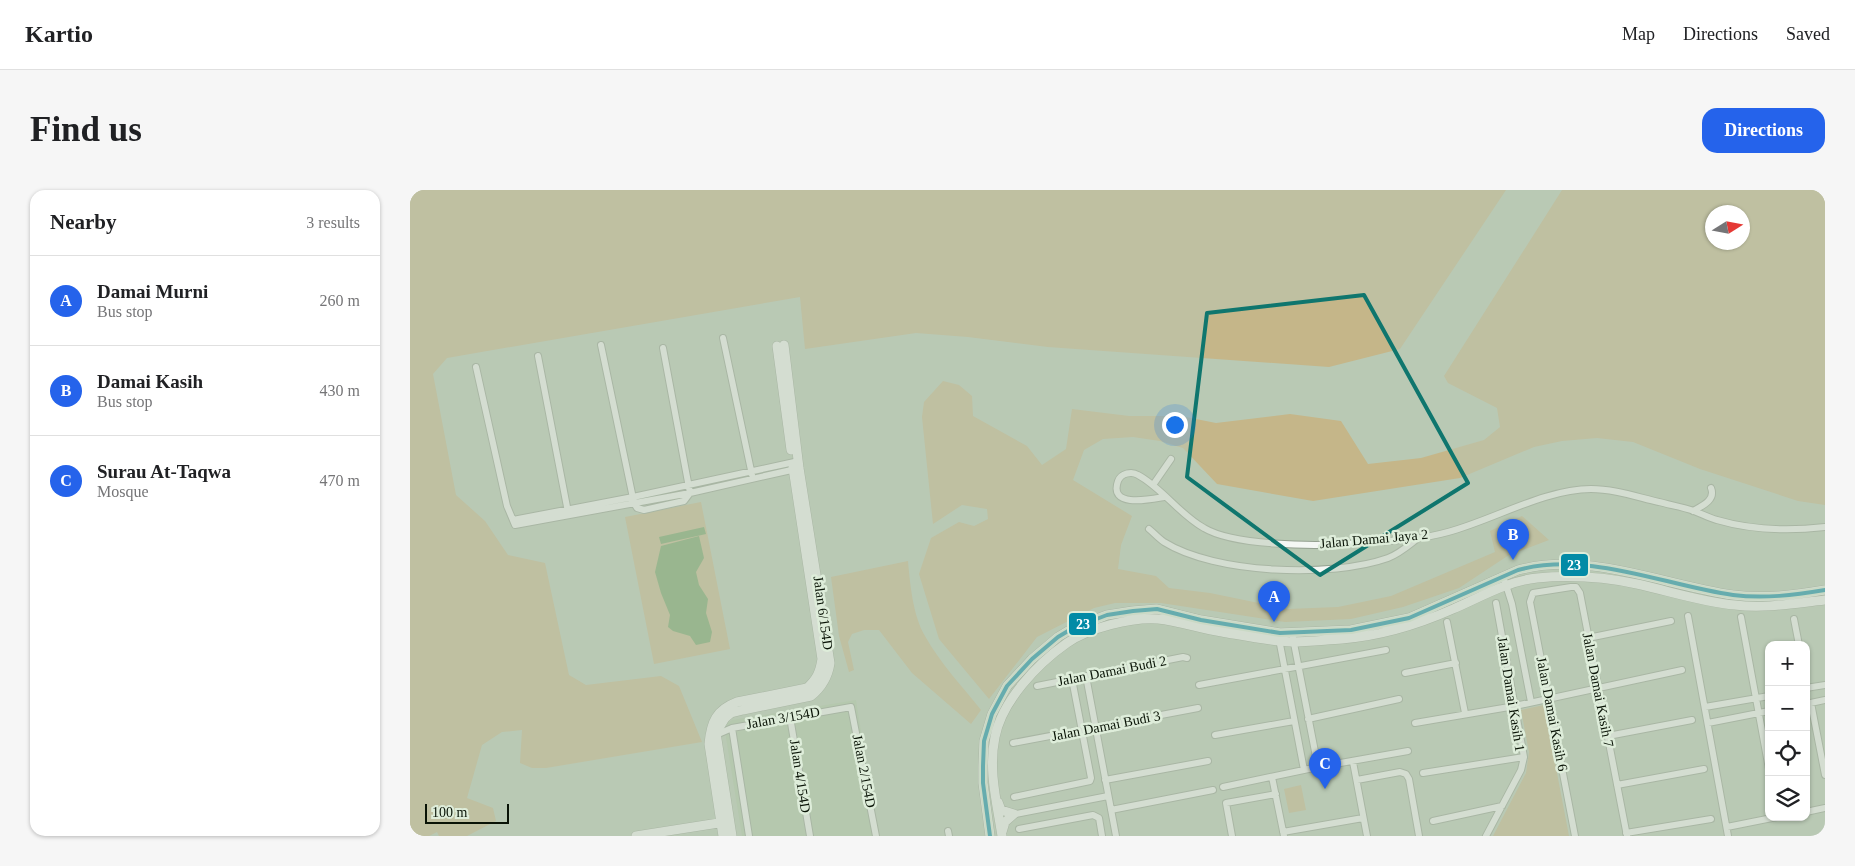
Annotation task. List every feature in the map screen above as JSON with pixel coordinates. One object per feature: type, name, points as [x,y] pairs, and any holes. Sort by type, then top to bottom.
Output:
[{"type":"street","points":[[723,338],[752,475]]},
{"type":"street","points":[[601,345],[634,500]]},
{"type":"street","name":"Jalan 6/154D","points":[[723,835],[709,744],[710,730],[714,720],[726,706],[737,702],[807,688],[815,681],[821,671],[822,659],[781,346]]},
{"type":"street","points":[[663,348],[690,493]]},
{"type":"street","points":[[538,356],[568,513]]},
{"type":"street","points":[[476,367],[507,506],[513,520],[568,513],[634,500],[690,493],[752,475]]},
{"type":"street","points":[[1153,486],[1171,459]]},
{"type":"street","points":[[634,500],[689,485],[796,466]]},
{"type":"street","name":"Jalan 6/154D","points":[[732,836],[721,823],[716,733],[725,718],[732,713],[811,696],[819,689],[828,672],[829,654],[796,466]]},
{"type":"street","name":"Jalan Damai Jaya 2","points":[[1164,497],[1130,501],[1119,494],[1117,482],[1120,477],[1131,473],[1137,474],[1206,530],[1220,535],[1254,541],[1307,545],[1418,538],[1447,532],[1568,491],[1592,489],[1630,495],[1693,511],[1717,520],[1746,526],[1796,530],[1825,527]]},
{"type":"street","points":[[1693,511],[1712,497],[1711,488]]},
{"type":"street","points":[[1149,529],[1163,541],[1185,552],[1228,564],[1268,570],[1342,568],[1388,558],[1418,538]]},
{"type":"street","points":[[1292,637],[1351,630],[1409,618],[1502,576],[1534,566],[1575,565],[1608,569],[1733,594],[1780,596],[1825,590]]},
{"type":"street","points":[[1502,576],[1507,586],[1531,702]]},
{"type":"street","points":[[1002,835],[991,762],[995,735],[1004,709],[1019,688],[1067,643],[1091,631],[1110,626],[1158,619],[1220,632],[1279,637],[1352,638],[1413,626],[1507,586],[1534,578],[1562,576],[1590,577],[1636,584],[1735,605],[1756,606],[1825,600]]},
{"type":"street","name":"Jalan Damai Kasih 7","points":[[1533,593],[1571,587],[1576,587],[1580,593],[1626,835]]},
{"type":"street","name":"Jalan Damai Kasih 6","points":[[1533,593],[1530,602],[1575,836]]},
{"type":"street","name":"Jalan Damai Kasih 1","points":[[1486,836],[1521,770],[1524,757],[1496,603]]},
{"type":"street","points":[[990,836],[983,783],[984,741],[992,714],[1007,686],[1032,659],[1058,637],[1073,628],[1107,615],[1132,610],[1157,609],[1279,637]]},
{"type":"street","points":[[1107,615],[1110,626]]},
{"type":"street","points":[[1688,616],[1728,836]]},
{"type":"street","points":[[1741,616],[1765,749]]},
{"type":"street","points":[[1794,619],[1798,641]]},
{"type":"street","points":[[1447,622],[1465,713]]},
{"type":"street","points":[[1588,638],[1671,622]]},
{"type":"street","points":[[1279,637],[1304,770]]},
{"type":"street","points":[[1292,637],[1318,767]]},
{"type":"street","points":[[1198,685],[1386,650]]},
{"type":"street","name":"Jalan Damai Budi 2","points":[[1037,686],[1183,657],[1187,658]]},
{"type":"street","points":[[1405,673],[1456,663]]},
{"type":"street","points":[[1415,723],[1515,706],[1682,670]]},
{"type":"street","points":[[1086,676],[1116,836]]},
{"type":"street","points":[[1014,797],[1090,781],[1091,778],[1072,679]]},
{"type":"street","points":[[1810,687],[1825,685]]},
{"type":"street","points":[[1705,707],[1765,697]]},
{"type":"street","points":[[1308,719],[1399,700]]},
{"type":"street","points":[[1810,703],[1825,700]]},
{"type":"street","name":"Jalan 3/154D","points":[[716,733],[732,728],[851,707]]},
{"type":"street","name":"Jalan 2/154D","points":[[851,707],[876,836]]},
{"type":"street","name":"Jalan Damai Budi 3","points":[[1013,743],[1198,708]]},
{"type":"street","points":[[1810,708],[1825,775]]},
{"type":"street","points":[[1708,723],[1765,712]]},
{"type":"street","name":"Jalan 4/154D","points":[[790,717],[810,836]]},
{"type":"street","points":[[1608,736],[1692,720]]},
{"type":"street","points":[[1215,735],[1294,721]]},
{"type":"street","points":[[732,728],[749,836]]},
{"type":"street","points":[[1297,738],[1302,740],[1308,737],[1310,729]]},
{"type":"street","points":[[709,744],[716,733]]},
{"type":"street","points":[[1223,787],[1408,751]]},
{"type":"street","points":[[1422,773],[1524,757]]},
{"type":"street","points":[[1105,780],[1208,761]]},
{"type":"street","points":[[1353,762],[1367,836]]},
{"type":"street","points":[[1617,785],[1704,769]]},
{"type":"street","points":[[1357,780],[1400,772],[1406,774],[1409,780],[1419,836]]},
{"type":"street","points":[[1272,777],[1283,834],[1363,818]]},
{"type":"street","points":[[1111,810],[1213,790]]},
{"type":"street","points":[[1232,836],[1226,803],[1276,794]]},
{"type":"street","points":[[988,818],[1108,796]]},
{"type":"street","points":[[996,799],[1001,810],[1014,814]]},
{"type":"street","points":[[1433,821],[1502,806]]},
{"type":"street","points":[[1810,811],[1825,808]]},
{"type":"street","points":[[1002,835],[1005,822],[1014,814]]},
{"type":"street","points":[[1019,829],[1093,815],[1099,818],[1102,836]]},
{"type":"street","points":[[1626,835],[1711,819]]},
{"type":"street","points":[[1727,827],[1765,819]]},
{"type":"street","points":[[636,836],[680,833],[721,823]]},
{"type":"highlighted area","points":[[1364,295],[1468,483],[1320,575],[1187,477],[1207,313]]},
{"type":"shaded area","points":[[410,190],[1506,190],[1400,349],[1329,367],[1048,347],[968,337],[916,333],[805,349],[800,297],[447,358],[433,374],[456,495],[485,521],[508,555],[545,563],[569,675],[586,685],[661,676],[679,686],[702,742],[546,768],[532,768],[520,763],[522,730],[502,732],[482,745],[467,798],[493,808],[496,821],[467,836],[439,836],[437,832],[429,836],[410,836]]},
{"type":"shaded area","points":[[1562,190],[1825,190],[1825,505],[1798,501],[1700,469],[1633,442],[1597,438],[1562,441],[1534,447],[1460,478],[1313,501],[1217,484],[1183,448],[1160,441],[1133,437],[1103,439],[1084,450],[1073,480],[1132,516],[1121,545],[1118,569],[1156,576],[1169,588],[1210,593],[1288,609],[1338,607],[1391,596],[1495,552],[1490,531],[1522,516],[1549,540],[1509,555],[1459,588],[1403,607],[1351,619],[1285,622],[1161,603],[1115,603],[1094,608],[1037,637],[989,699],[939,639],[919,574],[931,538],[959,522],[974,526],[988,519],[987,509],[962,505],[933,524],[922,417],[924,402],[943,381],[959,385],[972,396],[973,416],[1027,446],[1042,465],[1066,449],[1072,409],[1129,416],[1181,416],[1216,423],[1290,414],[1341,421],[1368,464],[1421,458],[1484,440],[1500,427],[1497,408],[1448,383],[1444,376]]},
{"type":"shaded area","points":[[701,502],[730,649],[654,664],[625,517]]},
{"type":"shaded area","points":[[704,527],[706,534],[661,544],[659,537]]},
{"type":"shaded area","points":[[699,536],[704,558],[696,572],[699,585],[708,599],[706,613],[712,632],[710,642],[696,645],[690,636],[673,631],[668,627],[670,615],[655,572],[661,546]]},
{"type":"shaded area","points":[[908,561],[913,600],[921,628],[937,656],[981,710],[971,724],[912,673],[879,630],[864,630],[852,634],[848,642],[854,670],[849,672],[839,636],[831,577]]},
{"type":"shaded area","points":[[856,700],[878,836],[742,836],[726,738],[727,723],[732,720]]},
{"type":"shaded area","points":[[1544,705],[1569,836],[1493,836],[1526,773],[1529,752],[1521,710]]},
{"type":"shaded area","points":[[1301,785],[1306,810],[1289,813],[1284,789]]},
{"type":"transit line","name":"23","points":[[990,836],[983,783],[983,766],[984,741],[992,714],[1007,686],[1032,659],[1058,637],[1073,628],[1107,615],[1157,609],[1201,620],[1280,633],[1351,630],[1409,618],[1518,570],[1545,565],[1572,564],[1626,572],[1733,595],[1779,596],[1825,590]]},
{"type":"place","name":"Damai Kasih","points":[[1513,560]]},
{"type":"place","name":"Damai Murni","points":[[1274,622]]},
{"type":"place","name":"Surau At-Taqwa","points":[[1325,789]]}]
